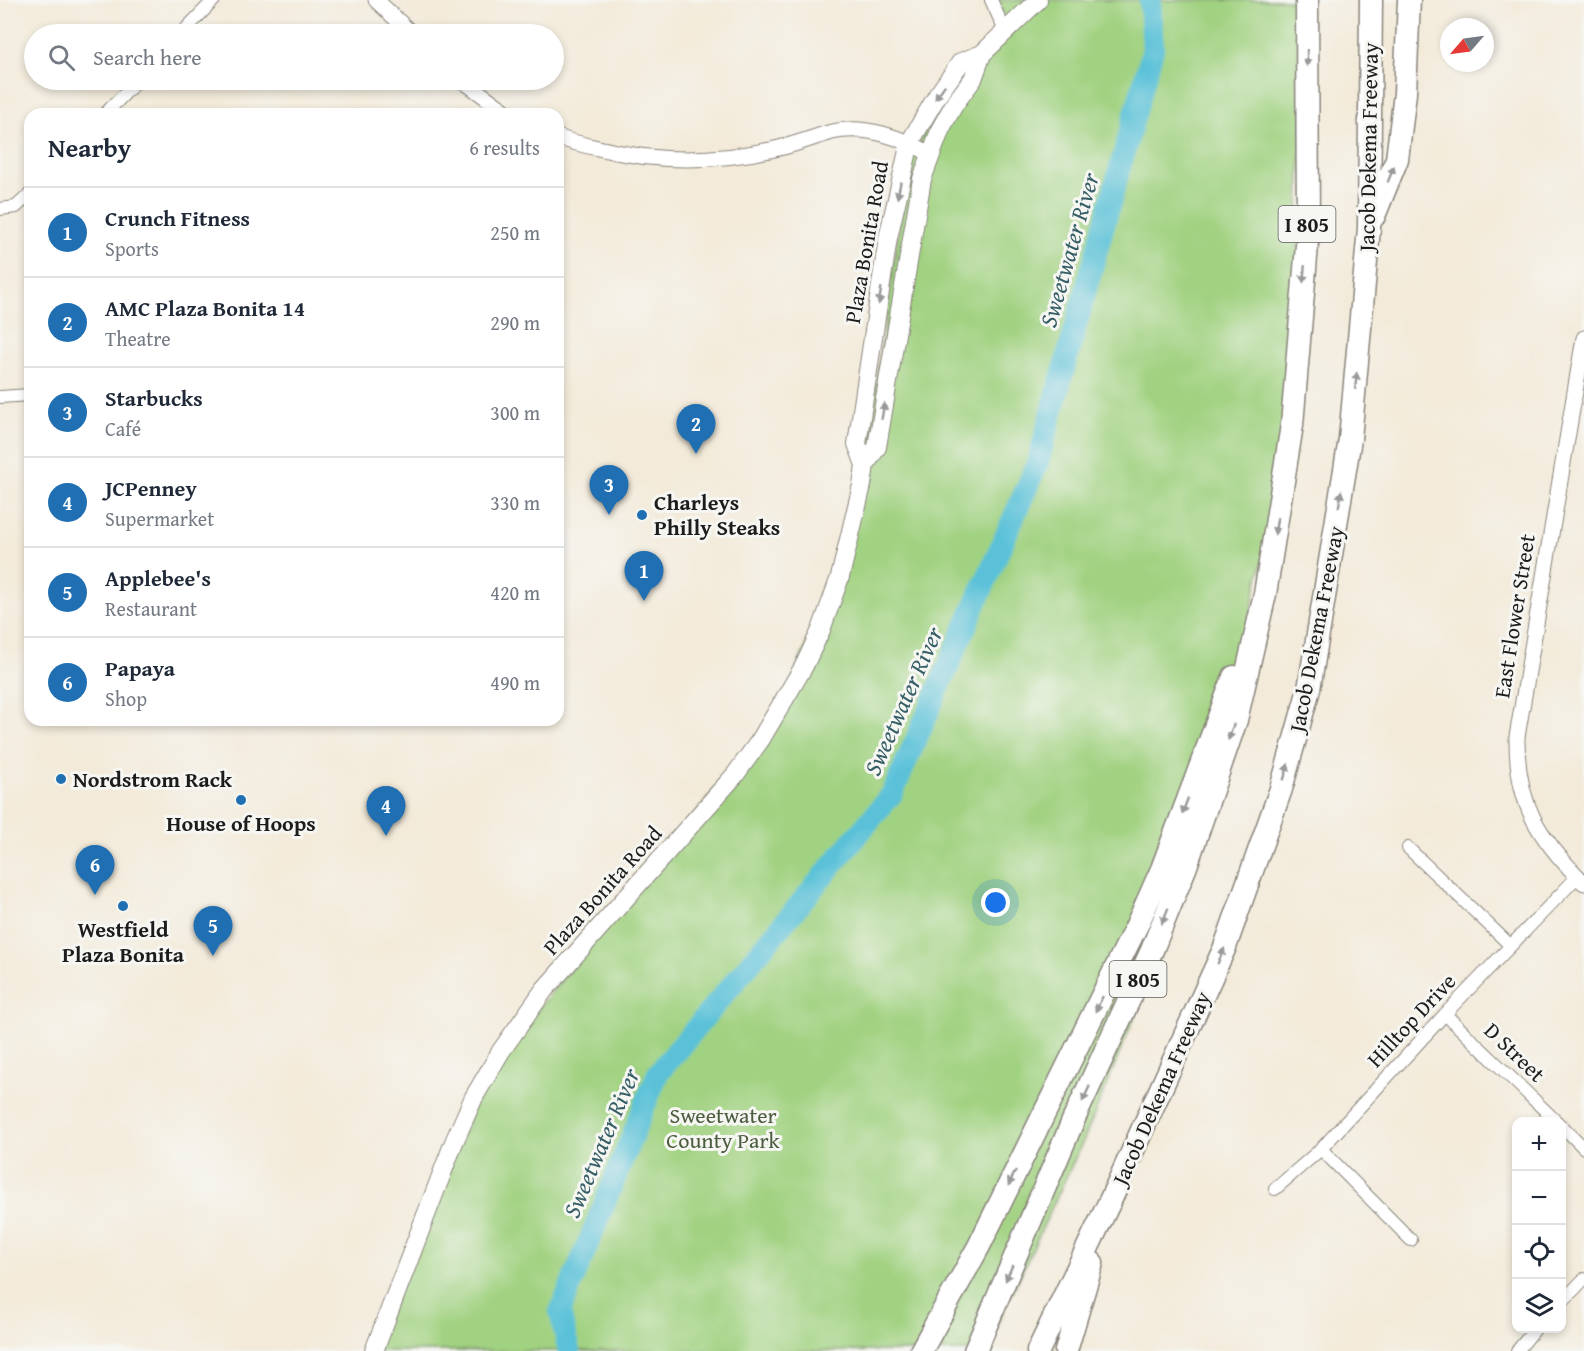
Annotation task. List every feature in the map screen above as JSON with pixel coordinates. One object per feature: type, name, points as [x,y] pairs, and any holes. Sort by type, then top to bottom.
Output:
[{"type":"highway","name":"I 805","points":[[975,1351],[1073,1121],[1152,950],[1186,866],[1236,720],[1265,594],[1292,425],[1308,233],[1305,0]]},
{"type":"highway","name":"Jacob Dekema Freeway","points":[[1038,1351],[1110,1201],[1225,947],[1281,789],[1309,689],[1350,439],[1370,228],[1371,0]]},
{"type":"highway","points":[[1370,228],[1397,159],[1405,93],[1409,0]]},
{"type":"highway","points":[[921,1351],[979,1246],[1158,879],[1265,594]]},
{"type":"highway","points":[[1066,1351],[1110,1201]]},
{"type":"highway","points":[[934,1351],[979,1246]]},
{"type":"main road","name":"Plaza Bonita Road","points":[[865,465],[857,444],[888,238],[910,142],[937,96],[962,62],[982,54],[1038,0]]},
{"type":"main road","name":"Plaza Bonita Road","points":[[374,1351],[454,1142],[474,1097],[501,1051],[544,990],[735,775],[761,739],[804,666],[821,630],[840,577],[865,465],[877,447],[922,179],[941,128],[955,103],[973,79],[982,54]]},
{"type":"street","points":[[191,24],[214,0]]},
{"type":"street","points":[[992,0],[1005,31]]},
{"type":"street","points":[[382,3],[402,24]]},
{"type":"street","points":[[111,108],[128,90]]},
{"type":"street","points":[[476,90],[500,108]]},
{"type":"street","points":[[564,138],[631,156],[678,159],[726,156],[779,148],[834,132],[854,130],[910,142],[932,155]]},
{"type":"street","points":[[0,209],[16,207],[24,200]]},
{"type":"street","name":"East Flower Street","points":[[1581,880],[1545,841],[1537,828],[1523,793],[1517,753],[1519,726],[1584,338]]},
{"type":"street","points":[[0,397],[24,395]]},
{"type":"street","points":[[1407,848],[1510,945]]},
{"type":"street","name":"Hilltop Drive","points":[[1275,1190],[1320,1149],[1510,945],[1581,880]]},
{"type":"street","name":"D Street","points":[[1444,1014],[1552,1117]]},
{"type":"street","points":[[1566,1130],[1584,1148]]},
{"type":"street","points":[[1320,1149],[1411,1240]]},
{"type":"street","points":[[1566,1298],[1584,1279]]},
{"type":"street","points":[[1517,1351],[1533,1333]]},
{"type":"green space","name":"Sweetwater County Park","points":[[996,0],[1306,0],[1292,425],[1193,875],[1085,1137],[985,1351],[374,1351],[489,1070],[783,705],[857,514],[903,200],[911,162],[933,114],[976,57],[1010,27]]},
{"type":"waterway","name":"Sweetwater River","points":[[569,1351],[560,1312],[658,1073],[892,794],[1038,462],[1153,49],[1150,0]]},
{"type":"place","name":"AMC Plaza Bonita 14","points":[[696,454]]},
{"type":"place","name":"Starbucks","points":[[609,515]]},
{"type":"place","name":"Charleys Philly Steaks","points":[[642,515]]},
{"type":"place","name":"Crunch Fitness","points":[[644,601]]},
{"type":"place","name":"Nordstrom Rack","points":[[61,779]]},
{"type":"place","name":"House of Hoops","points":[[241,800]]},
{"type":"place","name":"JCPenney","points":[[386,836]]},
{"type":"place","name":"Papaya","points":[[95,895]]},
{"type":"place","name":"Westfield Plaza Bonita","points":[[123,906]]},
{"type":"place","name":"Applebee's","points":[[213,956]]}]
